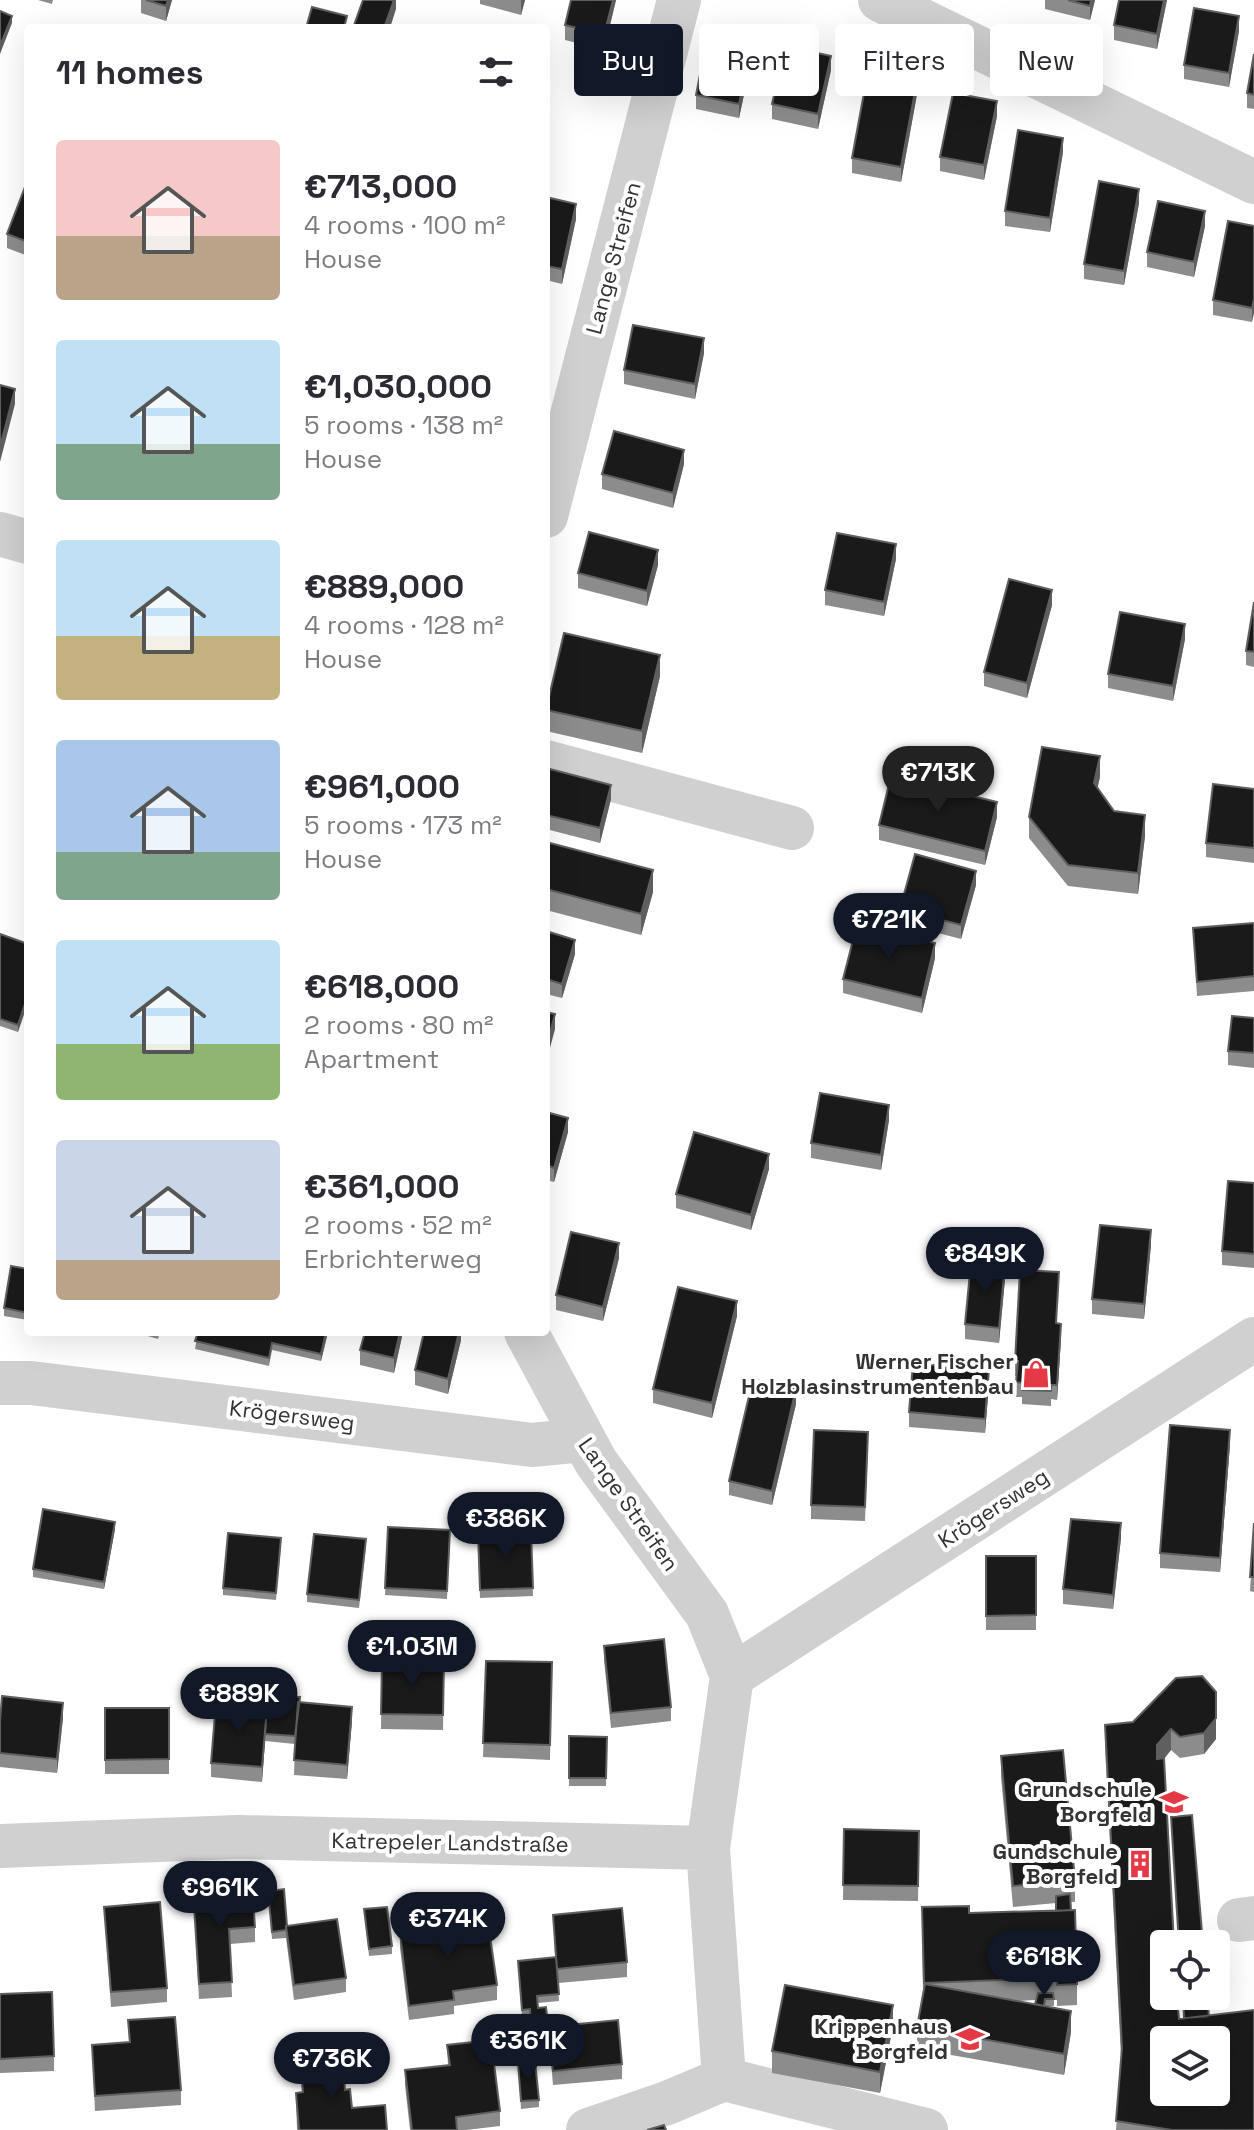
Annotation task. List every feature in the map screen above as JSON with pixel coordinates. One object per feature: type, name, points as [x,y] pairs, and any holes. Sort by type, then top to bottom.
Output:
[{"type":"street","name":"Lange Streifen","points":[[550,500],[679,0]]},
{"type":"street","points":[[880,0],[1254,182]]},
{"type":"street","points":[[0,534],[24,541]]},
{"type":"street","points":[[550,763],[792,828]]},
{"type":"street","name":"Lange Streifen","points":[[528,1336],[596,1462],[707,1614],[732,1676]]},
{"type":"street","name":"Krögersweg","points":[[732,1676],[1254,1339]]},
{"type":"street","name":"Krögersweg","points":[[0,1383],[31,1383],[532,1445],[583,1440]]},
{"type":"street","points":[[724,2079],[708,1848],[732,1676]]},
{"type":"street","name":"Katrepeler Landstraße","points":[[0,1846],[238,1837],[708,1848]]},
{"type":"street","points":[[588,2130],[667,2103],[724,2079],[926,2130]]},
{"type":"building","points":[[146,0],[168,0],[166,6]]},
{"type":"building","points":[[363,0],[394,0],[385,24],[354,24]]},
{"type":"building","points":[[571,0],[613,0],[607,24],[574,24],[574,27],[565,25]]},
{"type":"building","points":[[1068,0],[1091,0],[1090,6]]},
{"type":"building","points":[[1119,0],[1164,0],[1157,34],[1114,25]]},
{"type":"building","points":[[312,7],[347,16],[345,24],[307,24]]},
{"type":"building","points":[[1194,8],[1239,16],[1229,73],[1184,65]]},
{"type":"building","points":[[0,11],[12,16],[0,46]]},
{"type":"building","points":[[819,53],[831,56],[818,114],[772,104],[774,96],[819,96]]},
{"type":"building","points":[[1254,54],[1254,95],[1247,93]]},
{"type":"building","points":[[701,96],[741,96],[739,104]]},
{"type":"building","points":[[863,96],[914,96],[901,167],[852,158]]},
{"type":"building","points":[[952,96],[997,101],[984,165],[940,157]]},
{"type":"building","points":[[1018,130],[1063,138],[1050,218],[1005,211]]},
{"type":"building","points":[[1099,181],[1139,189],[1124,271],[1084,264]]},
{"type":"building","points":[[24,189],[24,240],[7,234]]},
{"type":"building","points":[[550,198],[576,204],[562,269],[550,267]]},
{"type":"building","points":[[1158,201],[1205,211],[1194,262],[1147,252]]},
{"type":"building","points":[[1228,221],[1254,226],[1252,308],[1213,300]]},
{"type":"building","points":[[633,325],[704,338],[695,384],[624,370]]},
{"type":"building","points":[[0,385],[15,389],[0,447]]},
{"type":"building","points":[[614,431],[684,450],[673,493],[602,474]]},
{"type":"building","points":[[589,532],[658,550],[647,591],[578,573]]},
{"type":"building","points":[[837,533],[896,544],[884,602],[825,590]]},
{"type":"building","points":[[1009,579],[1052,590],[1027,683],[984,672]]},
{"type":"building","points":[[1254,602],[1254,652],[1246,651]]},
{"type":"building","points":[[1120,612],[1185,624],[1173,686],[1108,674]]},
{"type":"building","points":[[564,633],[660,655],[642,731],[550,711],[550,693]]},
{"type":"building","points":[[1042,747],[1100,756],[1094,783],[1114,811],[1145,815],[1138,873],[1068,865],[1029,817]]},
{"type":"building","points":[[550,769],[611,785],[600,828],[550,816]]},
{"type":"building","points":[[891,776],[997,802],[985,851],[879,825]]},
{"type":"building","points":[[1213,784],[1254,789],[1254,848],[1206,843]]},
{"type":"building","points":[[550,843],[653,870],[641,914],[550,890]]},
{"type":"building","points":[[915,854],[976,871],[961,925],[900,909]]},
{"type":"building","points":[[1254,923],[1254,976],[1197,982],[1193,928]]},
{"type":"building","points":[[857,925],[935,943],[922,998],[843,979]]},
{"type":"building","points":[[550,932],[575,940],[562,984],[550,980]]},
{"type":"building","points":[[0,934],[24,943],[24,1007],[18,1025],[0,1019]]},
{"type":"building","points":[[550,1013],[555,1014],[550,1033]]},
{"type":"building","points":[[1232,1016],[1254,1018],[1254,1053],[1228,1051]]},
{"type":"building","points":[[820,1093],[889,1105],[881,1155],[811,1143]]},
{"type":"building","points":[[550,1113],[568,1118],[554,1168],[550,1166]]},
{"type":"building","points":[[694,1132],[769,1154],[751,1215],[676,1194]]},
{"type":"building","points":[[1228,1181],[1254,1183],[1254,1254],[1222,1251]]},
{"type":"building","points":[[1100,1225],[1151,1230],[1144,1304],[1092,1299]]},
{"type":"building","points":[[571,1232],[619,1243],[603,1307],[556,1295]]},
{"type":"building","points":[[971,1262],[1005,1265],[999,1328],[965,1324]]},
{"type":"building","points":[[11,1266],[24,1268],[24,1312],[4,1308]]},
{"type":"building","points":[[1020,1270],[1059,1272],[1056,1323],[1061,1324],[1057,1385],[1051,1385],[1051,1391],[1022,1390],[1022,1383],[1016,1382]]},
{"type":"building","points":[[678,1287],[737,1301],[712,1403],[653,1389]]},
{"type":"building","points":[[197,1336],[325,1336],[321,1354],[272,1343],[269,1358],[195,1341]]},
{"type":"building","points":[[364,1336],[399,1336],[394,1358],[360,1350]]},
{"type":"building","points":[[423,1336],[458,1336],[448,1379],[415,1370]]},
{"type":"building","points":[[913,1363],[989,1370],[985,1419],[909,1412]]},
{"type":"building","points":[[753,1379],[796,1389],[772,1491],[729,1481]]},
{"type":"building","points":[[1170,1425],[1230,1430],[1220,1558],[1160,1553]]},
{"type":"building","points":[[814,1430],[868,1432],[865,1507],[811,1505]]},
{"type":"building","points":[[43,1509],[115,1522],[104,1582],[33,1569]]},
{"type":"building","points":[[1071,1519],[1121,1523],[1113,1595],[1063,1589]]},
{"type":"building","points":[[1254,1523],[1254,1577],[1250,1577]]},
{"type":"building","points":[[388,1527],[450,1530],[447,1591],[385,1588]]},
{"type":"building","points":[[531,1531],[533,1588],[480,1590],[478,1533]]},
{"type":"building","points":[[228,1533],[281,1538],[276,1593],[223,1588]]},
{"type":"building","points":[[314,1534],[366,1539],[359,1600],[307,1594]]},
{"type":"building","points":[[986,1556],[1036,1556],[1036,1615],[986,1616]]},
{"type":"building","points":[[664,1639],[671,1707],[611,1713],[604,1646]]},
{"type":"building","points":[[382,1660],[444,1661],[443,1715],[381,1714]]},
{"type":"building","points":[[486,1661],[552,1662],[550,1745],[483,1743]]},
{"type":"building","name":"Gundschule Borgfeld","points":[[1202,1676],[1216,1692],[1216,1718],[1204,1733],[1180,1737],[1171,1729],[1157,1745],[1157,1759],[1164,1758],[1173,1930],[1150,1930],[1150,2010],[1178,2010],[1179,2019],[1254,2010],[1254,2130],[1172,2130],[1116,2121],[1122,2048],[1105,1725],[1133,1722],[1176,1678]]},
{"type":"building","points":[[268,1695],[300,1697],[295,1736],[265,1734]]},
{"type":"building","points":[[2,1696],[63,1703],[57,1759],[0,1753]]},
{"type":"building","points":[[216,1702],[267,1707],[262,1767],[211,1763]]},
{"type":"building","points":[[298,1702],[352,1707],[347,1765],[294,1760]]},
{"type":"building","points":[[105,1708],[169,1708],[169,1759],[105,1760]]},
{"type":"building","points":[[569,1736],[607,1737],[606,1778],[569,1778]]},
{"type":"building","points":[[1063,1750],[1075,1880],[1013,1886],[1001,1756]]},
{"type":"building","points":[[1192,1815],[1202,1930],[1178,1930],[1171,1817]]},
{"type":"building","points":[[844,1829],[919,1831],[918,1886],[843,1885]]},
{"type":"building","points":[[252,1886],[255,1927],[229,1929],[232,1982],[199,1984],[193,1890]]},
{"type":"building","points":[[284,1889],[286,1930],[272,1932],[268,1891]]},
{"type":"building","points":[[1070,1894],[1071,1910],[1056,1911],[1056,1896]]},
{"type":"building","points":[[160,1902],[167,1988],[111,1992],[104,1907]]},
{"type":"building","points":[[969,1906],[969,1913],[1075,1910],[1077,1984],[1057,1985],[1057,1978],[924,1983],[922,1907]]},
{"type":"building","points":[[387,1907],[392,1946],[369,1949],[364,1909]]},
{"type":"building","points":[[622,1908],[627,1962],[557,1969],[553,1915]]},
{"type":"building","points":[[487,1915],[497,1985],[453,1991],[454,2000],[409,2006],[400,1933],[446,1928],[444,1921]]},
{"type":"building","points":[[337,1919],[346,1978],[294,1985],[286,1926]]},
{"type":"building","points":[[556,1957],[559,1994],[537,1996],[538,2008],[546,2007],[550,2045],[533,2046],[530,2009],[522,2010],[518,1961]]},
{"type":"building","points":[[925,1984],[1071,2011],[1064,2054],[917,2027]]},
{"type":"building","points":[[785,1985],[893,2005],[880,2072],[772,2051]]},
{"type":"building","points":[[52,1992],[54,2056],[0,2059],[0,1994]]},
{"type":"building","points":[[1038,1993],[1053,1993],[1054,1999],[1045,1999],[1044,2006],[1035,2004]]},
{"type":"building","points":[[1184,2010],[1208,2010],[1209,2016],[1184,2018]]},
{"type":"building","points":[[175,2017],[181,2090],[95,2096],[92,2045],[130,2042],[128,2020]]},
{"type":"building","points":[[618,2020],[622,2064],[553,2071],[549,2027]]},
{"type":"building","points":[[491,2040],[500,2111],[456,2117],[457,2130],[412,2130],[405,2070],[450,2065],[447,2045]]},
{"type":"building","points":[[342,2055],[345,2090],[350,2089],[352,2108],[385,2105],[387,2130],[299,2130],[296,2093],[303,2092],[300,2059]]},
{"type":"building","points":[[535,2062],[539,2100],[521,2101],[518,2063]]},
{"type":"building","points":[[664,2125],[666,2130],[647,2130]]},
{"type":"place","name":"Werner Fischer Holzblasinstrumentenbau","points":[[1036,1374]]},
{"type":"place","name":"Grundschule Borgfeld","points":[[1174,1802]]},
{"type":"place","name":"Gundschule Borgfeld","points":[[1140,1864]]},
{"type":"place","name":"Krippenhaus Borgfeld","points":[[970,2039]]}]
